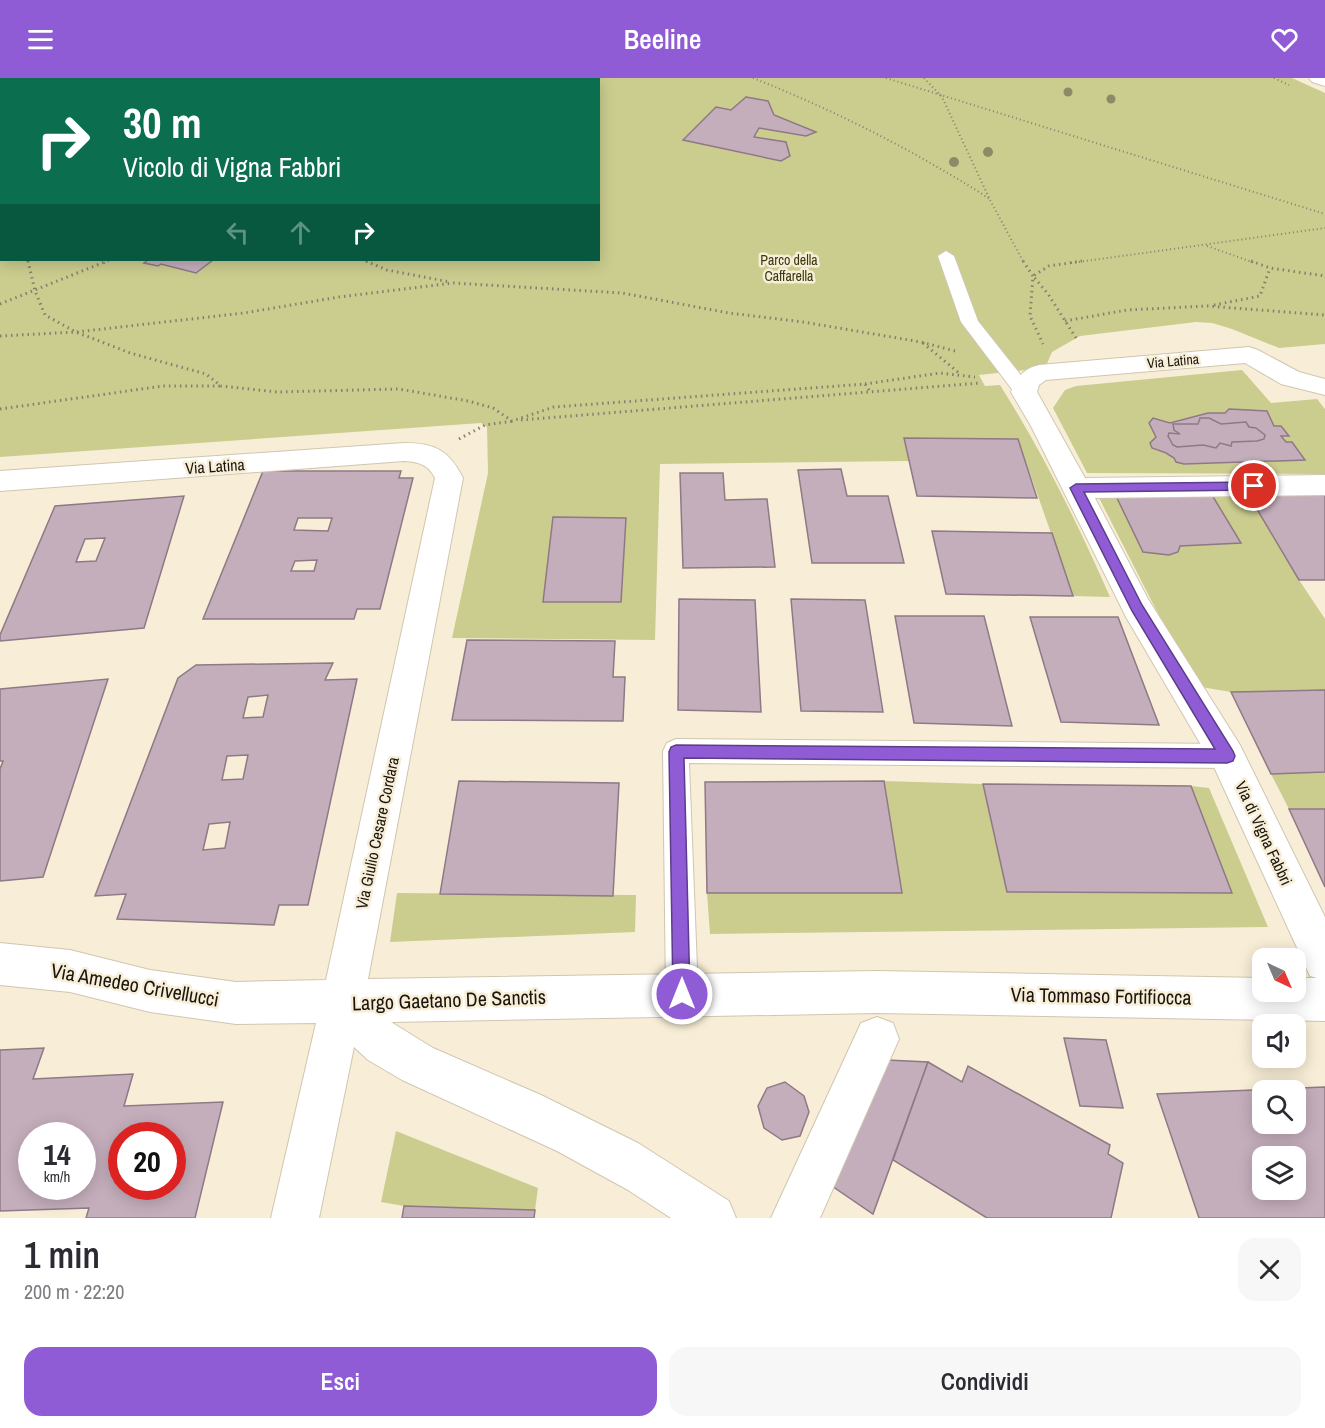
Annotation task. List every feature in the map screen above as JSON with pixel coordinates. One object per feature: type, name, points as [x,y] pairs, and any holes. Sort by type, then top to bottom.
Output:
[{"type":"street","points":[[1318,78],[1325,81]]},
{"type":"street","name":"Via Latina","points":[[1024,392],[1029,381],[1039,373],[1248,355],[1290,378],[1325,387]]},
{"type":"street","name":"Via di Vigna Fabbri","points":[[1024,392],[1137,608],[1227,756],[1325,961]]},
{"type":"street","name":"Via Latina","points":[[0,481],[404,452],[429,454]]},
{"type":"street","name":"Via Giulio Cesare Cordara","points":[[295,1218],[342,1002],[448,485],[449,478],[443,465],[429,454]]},
{"type":"street","points":[[1076,488],[1325,485]]},
{"type":"street","name":"Via Amedeo Crivellucci","points":[[0,964],[70,971],[150,991],[236,1003],[342,1002]]},
{"type":"street","name":"Largo Gaetano De Sanctis","points":[[342,1002],[877,992]]},
{"type":"street","name":"Via Tommaso Fortifiocca","points":[[877,992],[1325,1000]]},
{"type":"street","name":"Largo Gaetano De Sanctis","points":[[342,1002],[362,1025],[399,1054],[525,1111],[590,1144],[712,1218]]},
{"type":"street","points":[[795,1218],[877,1039]]},
{"type":"lane","points":[[946,256],[970,322],[999,363],[1024,392]]},
{"type":"lane","points":[[682,994],[676,752],[1227,756]]},
{"type":"path","points":[[753,78],[792,92],[867,127],[960,180],[990,200]]},
{"type":"path","points":[[886,78],[1325,214]]},
{"type":"path","points":[[924,78],[942,97],[990,200],[1020,257],[1076,338]]},
{"type":"path","points":[[930,83],[932,78]]},
{"type":"path","points":[[1033,276],[1048,266],[1325,228]]},
{"type":"path","points":[[1206,246],[1270,268],[1325,276]]},
{"type":"path","points":[[28,261],[35,291],[45,315],[76,332],[130,353],[206,375],[221,386]]},
{"type":"path","points":[[0,304],[109,261]]},
{"type":"path","points":[[365,261],[387,270],[453,283],[622,293],[729,313],[803,322],[921,342],[999,363]]},
{"type":"path","points":[[1207,306],[1260,296],[1270,268]]},
{"type":"path","points":[[1033,276],[1030,316],[1044,346]]},
{"type":"path","points":[[0,336],[76,332],[244,313],[339,297],[453,283]]},
{"type":"path","points":[[1065,321],[1127,310],[1207,306],[1325,315]]},
{"type":"path","points":[[921,342],[959,374]]},
{"type":"path","points":[[512,421],[554,407],[865,384],[916,375],[959,374],[980,377]]},
{"type":"path","points":[[485,425],[983,383]]},
{"type":"path","points":[[865,384],[871,393]]},
{"type":"path","points":[[0,409],[153,387],[221,386],[277,392],[399,389],[468,400],[493,408],[512,421]]},
{"type":"green space","name":"Parco della Caffarella","points":[[600,78],[1292,78],[1325,93],[1325,344],[1279,348],[1232,329],[1212,323],[1196,322],[1080,336],[1052,352],[1045,368],[979,375],[985,386],[1000,385],[1016,411],[1059,489],[1110,597],[1073,596],[1018,439],[904,438],[909,461],[660,464],[655,640],[452,638],[488,473],[487,427],[481,423],[0,457],[0,261],[600,261]]},
{"type":"green space","points":[[1242,370],[1271,403],[1317,399],[1325,409],[1325,474],[1087,473],[1053,408],[1065,390],[1076,386]],"holes":[[[1229,409],[1267,411],[1274,426],[1281,426],[1288,435],[1281,436],[1286,442],[1292,442],[1304,460],[1184,464],[1152,448],[1151,443],[1156,437],[1149,423],[1153,418],[1170,423],[1208,413],[1225,413]]]},
{"type":"green space","points":[[1248,494],[1325,619],[1325,690],[1231,692],[1195,686],[1098,496],[1116,496],[1169,555],[1178,552],[1180,546],[1240,543],[1212,495]]},
{"type":"green space","points":[[1325,772],[1325,809],[1289,809],[1271,774]]},
{"type":"green space","points":[[884,781],[983,784],[1007,892],[1232,893],[1191,786],[1209,788],[1268,927],[710,934],[707,893],[902,893]]},
{"type":"green space","points":[[397,893],[636,895],[635,932],[390,942]]},
{"type":"green space","points":[[396,1131],[538,1188],[535,1210],[404,1206],[381,1202]]},
{"type":"building","points":[[746,97],[768,101],[774,115],[816,132],[806,136],[759,128],[754,137],[786,142],[790,156],[781,161],[683,140],[716,107],[731,110]]},
{"type":"building","points":[[147,261],[212,261],[196,273],[161,264],[158,266],[144,263]]},
{"type":"building","points":[[1229,409],[1267,411],[1274,426],[1281,426],[1289,436],[1281,436],[1286,442],[1292,442],[1305,460],[1184,464],[1152,448],[1150,443],[1156,437],[1149,423],[1153,418],[1170,423],[1208,413],[1225,413]]},
{"type":"building","points":[[1200,418],[1209,418],[1221,424],[1246,422],[1249,427],[1256,428],[1265,435],[1264,439],[1232,442],[1231,446],[1220,443],[1216,448],[1203,445],[1177,447],[1173,445],[1168,436],[1169,433],[1180,434],[1174,430],[1173,424],[1198,424]]},
{"type":"building","points":[[904,438],[1018,439],[1037,498],[917,496]]},
{"type":"building","points":[[841,469],[847,496],[888,496],[904,563],[812,563],[798,470]]},
{"type":"building","points":[[263,471],[401,471],[399,478],[413,478],[380,609],[357,609],[354,619],[203,619]],"holes":[[[298,518],[332,518],[328,531],[294,530]],[[317,560],[314,571],[291,571],[295,561]]]},
{"type":"building","points":[[680,473],[723,473],[725,500],[767,499],[775,567],[683,568]]},
{"type":"building","points":[[1248,494],[1325,494],[1325,580],[1299,580]]},
{"type":"building","points":[[1212,495],[1241,543],[1180,546],[1178,552],[1169,555],[1143,552],[1116,496]]},
{"type":"building","points":[[184,496],[144,628],[0,641],[0,635],[55,506]],"holes":[[[105,538],[96,561],[76,562],[85,539]]]},
{"type":"building","points":[[553,517],[626,518],[621,602],[543,602]]},
{"type":"building","points":[[932,531],[1052,533],[1073,596],[946,594]]},
{"type":"building","points":[[679,599],[755,600],[761,712],[678,710]]},
{"type":"building","points":[[791,599],[865,600],[883,712],[801,711]]},
{"type":"building","points":[[895,616],[984,616],[1012,726],[914,723]]},
{"type":"building","points":[[1030,617],[1118,617],[1159,725],[1061,722]]},
{"type":"building","points":[[467,640],[615,641],[613,677],[625,677],[623,721],[452,720]]},
{"type":"building","points":[[333,663],[325,680],[357,679],[308,905],[279,905],[274,925],[117,919],[126,894],[95,896],[178,678],[196,665]],"holes":[[[268,695],[263,717],[243,718],[248,697]],[[248,755],[243,779],[222,780],[227,756]],[[230,822],[225,848],[203,850],[209,824]]]},
{"type":"building","points":[[108,679],[43,877],[0,881],[0,769],[3,761],[0,761],[0,689]]},
{"type":"building","points":[[1325,690],[1325,772],[1271,774],[1231,692]]},
{"type":"building","points":[[459,781],[619,783],[613,896],[440,894]]},
{"type":"building","points":[[884,781],[902,893],[707,893],[705,782]]},
{"type":"building","points":[[983,784],[1191,786],[1232,893],[1007,892]]},
{"type":"building","points":[[1289,809],[1325,809],[1325,887]]},
{"type":"building","points":[[1064,1038],[1106,1040],[1123,1108],[1080,1106]]},
{"type":"building","points":[[44,1048],[33,1079],[133,1074],[124,1106],[223,1102],[195,1218],[86,1218],[89,1208],[0,1211],[0,1050]]},
{"type":"building","points":[[887,1060],[928,1062],[873,1214],[829,1184]]},
{"type":"building","points":[[928,1062],[962,1082],[968,1066],[1110,1145],[1108,1154],[1123,1163],[1111,1218],[987,1218],[893,1160]]},
{"type":"building","points":[[785,1082],[804,1096],[809,1112],[800,1136],[782,1140],[764,1128],[758,1106],[767,1088]]},
{"type":"building","points":[[1325,1087],[1325,1218],[1199,1218],[1157,1094],[1252,1090],[1252,1134],[1306,1134],[1306,1088]]},
{"type":"building","points":[[404,1206],[535,1210],[534,1218],[402,1218]]},
{"type":"route","points":[[682,994],[676,752],[1227,756],[1137,608],[1076,488],[1254,486]]}]
